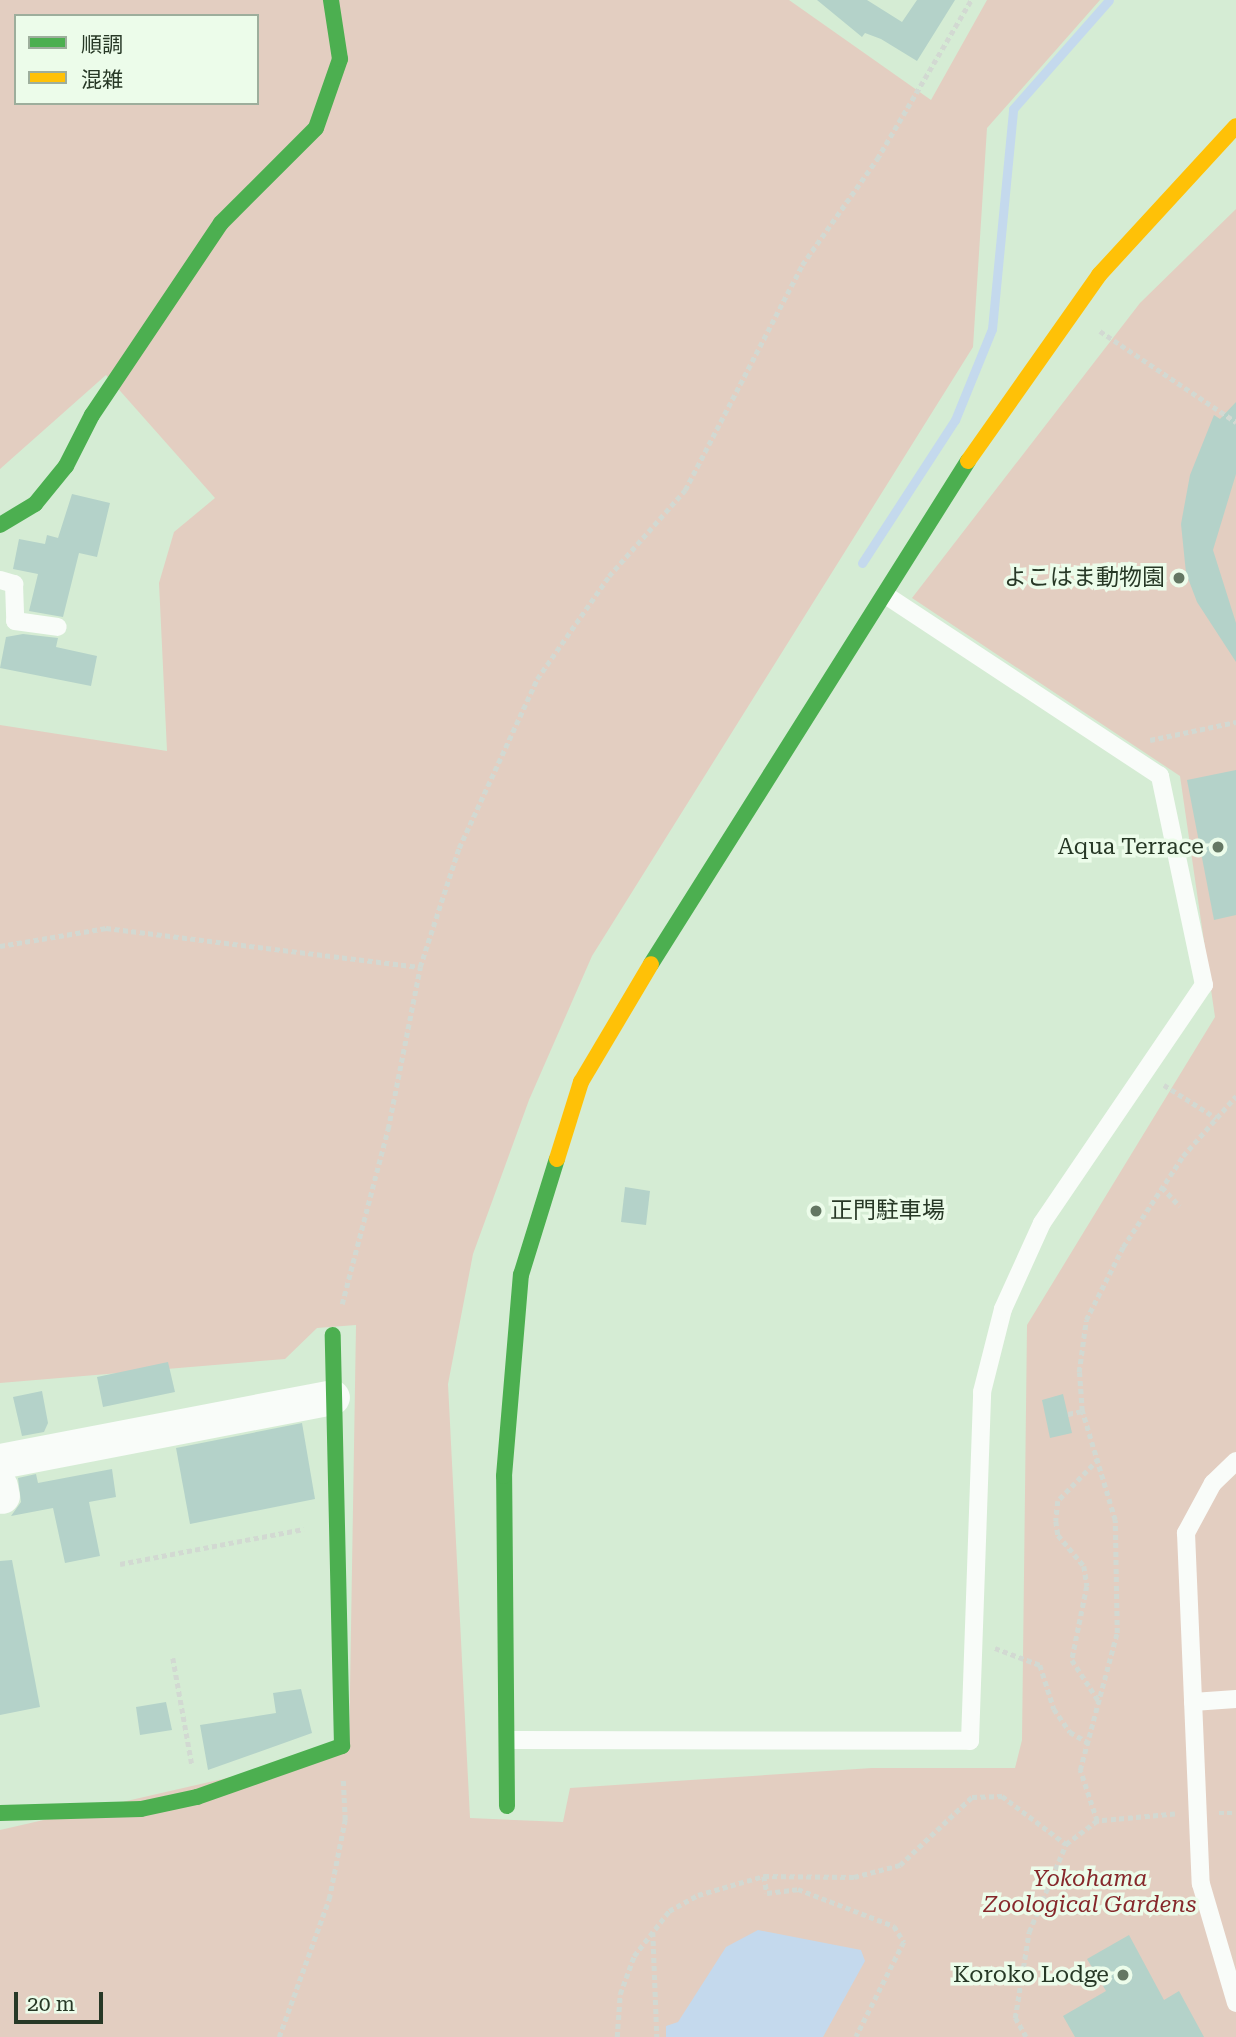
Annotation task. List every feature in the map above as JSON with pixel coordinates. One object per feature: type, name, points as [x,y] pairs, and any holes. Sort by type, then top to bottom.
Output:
[{"type":"street","points":[[0,525],[35,504],[66,466],[92,415],[221,223],[316,128],[332,95],[340,59],[331,0]]},
{"type":"street","points":[[507,1806],[510,1740],[504,1489],[521,1275],[581,1082],[690,897],[887,596],[972,455],[1089,288],[1236,126]]},
{"type":"street","points":[[0,1813],[141,1809],[197,1797],[342,1746],[340,1522],[332,1398],[333,1335]]},
{"type":"street","points":[[0,1461],[332,1398]]},
{"type":"lane","points":[[0,580],[14,584],[15,621],[58,627]]},
{"type":"lane","points":[[510,1740],[970,1741],[976,1645],[982,1392],[1003,1309],[1042,1223],[1142,1072],[1204,985],[1160,776],[887,596]]},
{"type":"lane","points":[[1236,1461],[1213,1483],[1186,1533],[1201,1884],[1236,2003]]},
{"type":"lane","points":[[1193,1702],[1236,1699]]},
{"type":"path","points":[[333,1335],[388,1129],[420,967],[459,848],[537,679],[609,576],[685,490],[802,265],[877,159],[971,0]]},
{"type":"path","points":[[1097,329],[1236,422]]},
{"type":"path","points":[[1135,744],[1236,722]]},
{"type":"path","points":[[0,946],[106,928],[420,967]]},
{"type":"path","points":[[1142,1072],[1216,1118]]},
{"type":"path","points":[[1097,1821],[1080,1770],[1101,1703],[1117,1633],[1115,1520],[1100,1459],[1082,1411],[1079,1372],[1086,1320],[1162,1187],[1236,1096]]},
{"type":"path","points":[[1162,1187],[1180,1206]]},
{"type":"path","points":[[1068,1413],[1082,1411]]},
{"type":"path","points":[[1100,1459],[1058,1501],[1056,1521],[1059,1535],[1084,1566],[1087,1586],[1072,1660],[1101,1703]]},
{"type":"path","points":[[120,1564],[340,1522]]},
{"type":"path","points":[[976,1645],[1017,1652],[1040,1665],[1054,1709],[1070,1732],[1089,1744]]},
{"type":"path","points":[[173,1658],[197,1797]]},
{"type":"path","points":[[279,2037],[329,1899],[345,1820],[342,1746]]},
{"type":"path","points":[[617,2037],[620,1994],[634,1956],[670,1911],[698,1895],[764,1877],[854,1877],[900,1865],[972,1797],[1002,1796],[1066,1844]]},
{"type":"path","points":[[1024,2037],[1015,2018],[1029,1932],[1066,1844],[1097,1821],[1168,1814]]},
{"type":"path","points":[[764,1877],[767,1893],[798,1889],[894,1926],[904,1942],[856,2037]]},
{"type":"path","points":[[653,1931],[657,2037]]},
{"type":"green space","name":"Yokohama Zoological Gardens","points":[[0,0],[789,0],[931,100],[987,0],[1100,0],[987,128],[973,347],[592,956],[529,1100],[473,1254],[448,1384],[470,1818],[563,1822],[570,1788],[872,1768],[1015,1768],[1022,1740],[1027,1325],[1215,1017],[1180,776],[912,598],[1140,303],[1236,209],[1236,2037],[0,2037],[0,1830],[349,1750],[356,1325],[317,1328],[285,1359],[0,1383],[0,725],[167,751],[159,583],[174,532],[215,498],[106,375],[0,469]]},
{"type":"water","points":[[758,1930],[861,1950],[865,1961],[823,2037],[666,2037],[666,2026],[678,2022],[726,1947]]},
{"type":"building","points":[[817,0],[867,0],[902,22],[917,0],[955,0],[917,61],[881,39],[865,33],[862,37]]},
{"type":"building","points":[[1236,402],[1236,474],[1213,550],[1236,623],[1236,662],[1197,602],[1186,573],[1181,524],[1190,475],[1214,415],[1220,419]]},
{"type":"building","points":[[72,494],[110,503],[97,557],[79,553],[63,617],[29,611],[38,574],[13,569],[19,539],[45,544],[47,535],[58,538]]},
{"type":"building","points":[[23,634],[58,638],[56,647],[97,656],[91,686],[0,668],[6,637]]},
{"type":"building","name":"Aqua Terrace","points":[[1236,770],[1236,915],[1214,920],[1187,780]]},
{"type":"building","points":[[625,1187],[650,1191],[646,1225],[621,1222]]},
{"type":"building","points":[[168,1362],[175,1392],[103,1407],[97,1377]]},
{"type":"building","points":[[42,1391],[48,1423],[44,1432],[22,1436],[13,1397]]},
{"type":"building","points":[[1063,1394],[1072,1433],[1050,1438],[1042,1400]]},
{"type":"building","points":[[302,1423],[315,1499],[190,1524],[176,1448]]},
{"type":"building","points":[[112,1469],[116,1497],[89,1502],[100,1556],[65,1563],[53,1508],[11,1516],[21,1502],[18,1478],[36,1474],[38,1483]]},
{"type":"building","points":[[12,1560],[40,1707],[0,1715],[0,1561]]},
{"type":"building","points":[[301,1689],[312,1733],[208,1770],[200,1725],[276,1713],[273,1693]]},
{"type":"building","points":[[166,1702],[172,1730],[140,1735],[136,1707]]},
{"type":"building","name":"Koroko Lodge","points":[[1129,1935],[1164,2000],[1179,1991],[1204,2037],[1075,2037],[1063,2016],[1106,1991],[1087,1959]]},
{"type":"waterway","points":[[862,563],[955,420],[992,329],[1013,109],[1109,0]]},
{"type":"traffic: fast","points":[[0,525],[35,504],[66,466],[92,415],[221,223],[316,128],[340,59],[331,0]]},
{"type":"traffic: fast","points":[[651,964],[968,461]]},
{"type":"traffic: fast","points":[[507,1806],[504,1476],[521,1275],[557,1159]]},
{"type":"traffic: fast","points":[[0,1813],[141,1809],[197,1797],[342,1746],[333,1335]]},
{"type":"traffic: slow","points":[[968,461],[1099,275],[1236,126]]},
{"type":"traffic: slow","points":[[557,1159],[581,1082],[651,964]]},
{"type":"place","name":"よこはま動物園","points":[[1179,578]]},
{"type":"place","name":"Aqua Terrace","points":[[1218,847]]},
{"type":"place","name":"正門駐車場","points":[[816,1211]]},
{"type":"place","name":"Koroko Lodge","points":[[1123,1975]]}]
